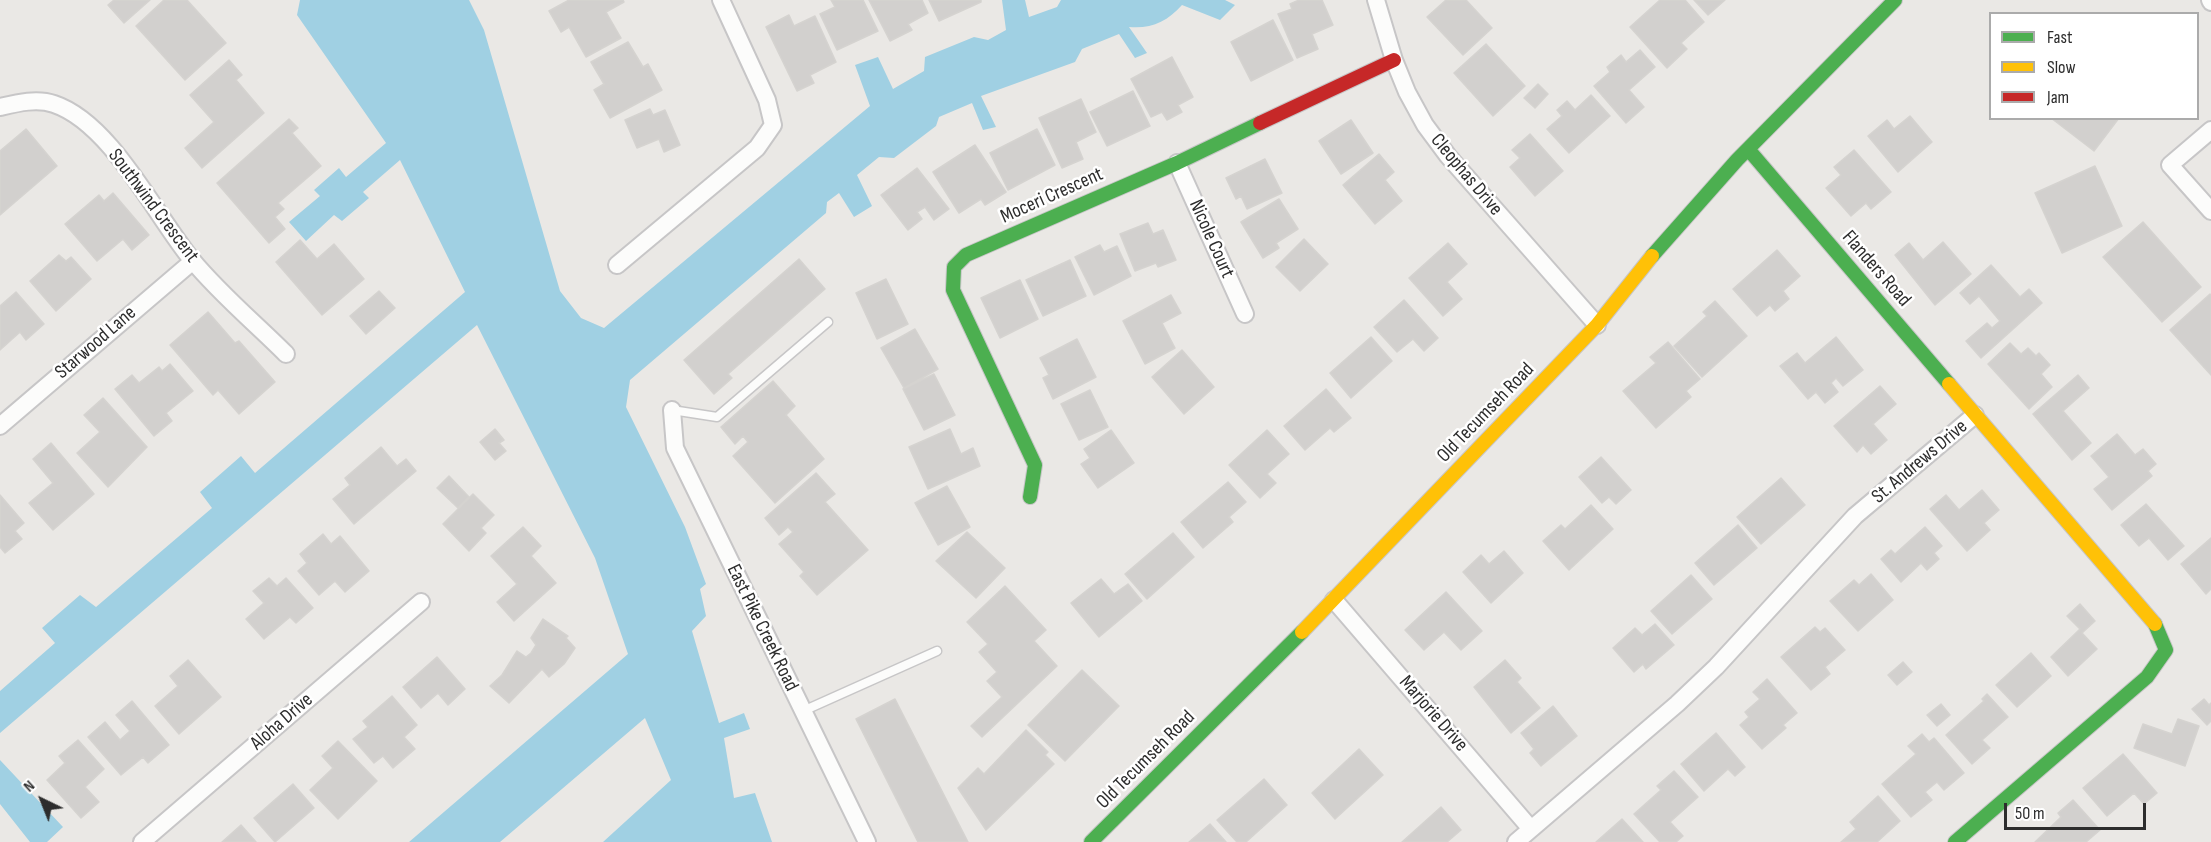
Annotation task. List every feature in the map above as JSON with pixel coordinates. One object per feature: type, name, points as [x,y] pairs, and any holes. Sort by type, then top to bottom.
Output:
[{"type":"street","points":[[617,266],[757,148],[773,125],[767,100],[721,0]]},
{"type":"street","name":"Cleophas Drive","points":[[1376,0],[1394,60],[1407,92],[1448,156],[1597,326]]},
{"type":"street","name":"Old Tecumseh Road","points":[[1091,842],[1334,600],[1597,326],[1647,261],[1748,149],[1895,0]]},
{"type":"street","name":"Moceri Crescent","points":[[1030,497],[1035,465],[953,290],[954,267],[966,255],[1177,163],[1394,60]]},
{"type":"street","name":"Southwind Crescent","points":[[0,107],[22,101],[53,103],[77,115],[118,155],[193,261],[286,354]]},
{"type":"street","points":[[2211,130],[2170,165],[2211,211]]},
{"type":"street","name":"Flanders Road","points":[[1748,149],[1975,415]]},
{"type":"street","name":"Nicole Court","points":[[1177,163],[1245,315]]},
{"type":"street","name":"Starwood Lane","points":[[0,426],[193,261]]},
{"type":"street","name":"East Pike Creek Road","points":[[672,410],[675,448],[867,842]]},
{"type":"street","name":"St. Andrews Drive","points":[[1516,842],[1677,704],[1716,667],[1855,516],[1975,415],[2158,628],[2166,650],[2147,677],[1955,842]]},
{"type":"street","name":"Marjorie Drive","points":[[1334,600],[1531,829]]},
{"type":"street","name":"Aloha Drive","points":[[142,842],[421,602]]},
{"type":"lane","points":[[672,410],[717,417],[828,322]]},
{"type":"lane","points":[[803,711],[937,651]]},
{"type":"water","points":[[300,0],[469,0],[484,30],[560,291],[581,318],[604,328],[870,106],[855,65],[878,57],[893,89],[924,71],[925,57],[974,37],[988,40],[1006,30],[1002,0],[1025,0],[1029,17],[1057,7],[1061,0],[1225,0],[1235,5],[1220,20],[1182,5],[1158,23],[1144,27],[1129,27],[1147,53],[1135,58],[1119,34],[1082,49],[1075,62],[981,96],[996,127],[983,130],[972,103],[939,117],[936,126],[894,158],[879,157],[857,175],[872,206],[854,217],[839,193],[827,202],[826,213],[630,380],[626,407],[685,527],[706,584],[700,589],[706,616],[692,631],[719,723],[744,713],[750,729],[724,738],[734,798],[755,793],[772,842],[603,842],[671,780],[645,718],[500,842],[409,842],[628,654],[595,558],[477,325],[0,733],[0,691],[55,643],[42,628],[80,595],[96,607],[212,508],[200,492],[241,456],[255,473],[465,292],[400,160],[363,192],[369,198],[342,221],[334,215],[306,241],[289,222],[320,196],[314,190],[339,168],[346,177],[386,143],[297,15]]},
{"type":"water","points":[[0,760],[63,827],[47,842],[30,842],[0,804]]},
{"type":"building","points":[[114,0],[150,0],[124,23],[108,5]]},
{"type":"building","points":[[164,0],[187,0],[226,43],[185,80],[136,26]]},
{"type":"building","points":[[569,0],[623,0],[624,2],[606,12],[621,38],[586,57],[569,27],[561,32],[549,11]]},
{"type":"building","points":[[831,0],[863,0],[878,31],[837,50],[820,14],[835,7]]},
{"type":"building","points":[[869,0],[922,0],[928,13],[908,24],[912,30],[890,41]]},
{"type":"building","points":[[929,0],[981,0],[981,2],[939,21]]},
{"type":"building","points":[[1299,0],[1322,0],[1333,25],[1312,34],[1318,49],[1297,58],[1278,14],[1292,9],[1290,4]]},
{"type":"building","points":[[1446,0],[1466,0],[1492,28],[1463,55],[1427,17]]},
{"type":"building","points":[[1660,0],[1685,0],[1704,22],[1681,43],[1687,49],[1667,68],[1630,27]]},
{"type":"building","points":[[1694,0],[1725,0],[1708,15]]},
{"type":"building","points":[[789,15],[794,26],[815,16],[836,62],[810,75],[814,83],[797,91],[766,27]]},
{"type":"building","points":[[1273,20],[1293,60],[1251,81],[1231,42]]},
{"type":"building","points":[[628,42],[643,67],[648,64],[662,90],[610,118],[594,90],[604,84],[591,62]]},
{"type":"building","points":[[1486,44],[1525,86],[1493,116],[1454,73]]},
{"type":"building","points":[[1640,50],[1655,67],[1629,90],[1644,107],[1626,123],[1594,86],[1610,72],[1607,67],[1621,55],[1626,62]]},
{"type":"building","points":[[1172,57],[1193,97],[1178,105],[1182,112],[1167,120],[1162,112],[1151,117],[1131,79]]},
{"type":"building","points":[[229,60],[242,75],[236,80],[264,113],[202,168],[185,148],[214,122],[190,95]]},
{"type":"building","points":[[1538,84],[1548,94],[1535,108],[1524,98]]},
{"type":"building","points":[[1133,91],[1150,126],[1107,146],[1090,112]]},
{"type":"building","points":[[1591,95],[1610,116],[1569,153],[1547,129],[1562,116],[1557,110],[1567,101],[1575,110]]},
{"type":"building","points":[[1081,99],[1096,132],[1076,142],[1083,159],[1062,168],[1039,118]]},
{"type":"building","points":[[650,109],[653,115],[665,110],[680,145],[664,152],[659,139],[637,148],[625,120]]},
{"type":"building","points":[[1910,116],[1932,142],[1898,172],[1868,136],[1887,120],[1894,129]]},
{"type":"building","points":[[289,119],[298,128],[292,133],[321,166],[278,203],[284,209],[275,217],[285,229],[269,243],[217,183]]},
{"type":"building","points":[[1351,120],[1373,153],[1341,174],[1319,141]]},
{"type":"building","points":[[2054,120],[2117,120],[2094,151]]},
{"type":"building","points":[[26,129],[57,166],[0,215],[0,151]]},
{"type":"building","points":[[1037,129],[1055,165],[1008,190],[990,153]]},
{"type":"building","points":[[1530,134],[1563,171],[1535,196],[1510,167],[1520,158],[1512,150]]},
{"type":"building","points":[[975,145],[1006,192],[985,205],[981,199],[959,213],[933,172]]},
{"type":"building","points":[[1854,150],[1891,192],[1871,209],[1866,203],[1851,216],[1826,188],[1841,175],[1834,167]]},
{"type":"building","points":[[1379,154],[1394,172],[1385,180],[1402,201],[1375,224],[1343,185]]},
{"type":"building","points":[[1265,159],[1282,193],[1247,209],[1241,196],[1236,199],[1226,178]]},
{"type":"building","points":[[2095,166],[2122,226],[2062,253],[2035,193]]},
{"type":"building","points":[[917,168],[949,209],[934,220],[925,207],[917,212],[922,219],[908,230],[881,195]]},
{"type":"building","points":[[113,193],[149,235],[132,250],[123,239],[97,261],[65,224],[99,195],[104,201]]},
{"type":"building","points":[[1279,199],[1298,229],[1276,243],[1279,248],[1263,258],[1241,222]]},
{"type":"building","points":[[2143,222],[2201,287],[2162,322],[2103,257]]},
{"type":"building","points":[[1148,223],[1153,234],[1163,230],[1176,260],[1158,267],[1156,263],[1135,271],[1120,234]]},
{"type":"building","points":[[1304,239],[1328,264],[1300,291],[1276,267]]},
{"type":"building","points":[[300,240],[317,259],[334,244],[364,279],[322,315],[276,262]]},
{"type":"building","points":[[1943,242],[1971,274],[1935,305],[1895,255],[1909,243],[1923,260]]},
{"type":"building","points":[[1448,243],[1467,264],[1447,282],[1462,299],[1443,316],[1409,278]]},
{"type":"building","points":[[1100,245],[1104,252],[1117,246],[1131,276],[1094,295],[1075,257]]},
{"type":"building","points":[[1777,250],[1800,276],[1783,291],[1789,299],[1775,311],[1770,305],[1757,316],[1733,289]]},
{"type":"building","points":[[59,255],[66,261],[71,257],[91,279],[56,311],[30,281]]},
{"type":"building","points":[[799,259],[825,289],[728,374],[732,378],[714,394],[684,360]]},
{"type":"building","points":[[1070,260],[1086,296],[1043,316],[1026,280]]},
{"type":"building","points":[[1991,265],[2020,297],[2029,289],[2042,303],[1981,358],[1966,341],[1987,323],[1992,328],[2000,321],[1979,296],[1970,304],[1960,293]]},
{"type":"building","points":[[886,279],[908,324],[877,339],[856,293]]},
{"type":"building","points":[[1020,280],[1038,319],[1000,338],[981,298]]},
{"type":"building","points":[[379,291],[395,308],[366,334],[350,316]]},
{"type":"building","points":[[16,292],[44,324],[26,340],[20,332],[0,350],[0,306]]},
{"type":"building","points":[[2210,294],[2211,296],[2211,375],[2170,330]]},
{"type":"building","points":[[1171,295],[1181,313],[1162,323],[1175,348],[1145,364],[1123,321]]},
{"type":"building","points":[[1404,300],[1438,338],[1424,351],[1413,339],[1397,352],[1374,327]]},
{"type":"building","points":[[1715,301],[1747,336],[1702,377],[1674,346],[1707,316],[1703,312]]},
{"type":"building","points":[[208,312],[235,343],[239,341],[275,382],[239,414],[218,390],[213,395],[170,345]]},
{"type":"building","points":[[915,329],[938,369],[904,388],[881,348]]},
{"type":"building","points":[[1371,337],[1392,361],[1351,398],[1330,373]]},
{"type":"building","points":[[1836,337],[1863,370],[1843,386],[1836,378],[1831,383],[1838,392],[1825,403],[1816,392],[1808,399],[1780,366],[1797,353],[1805,363]]},
{"type":"building","points":[[1077,339],[1096,377],[1053,399],[1043,378],[1049,375],[1040,358]]},
{"type":"building","points":[[1668,342],[1700,379],[1686,391],[1691,397],[1656,428],[1623,391],[1656,363],[1650,357]]},
{"type":"building","points":[[2010,343],[2021,354],[2028,348],[2036,356],[2039,353],[2050,365],[2041,374],[2052,387],[2029,409],[1988,364]]},
{"type":"building","points":[[1182,350],[1214,387],[1184,414],[1152,377]]},
{"type":"building","points":[[170,364],[193,391],[166,413],[172,421],[154,436],[115,389],[132,375],[139,383],[159,367],[162,371]]},
{"type":"building","points":[[934,374],[955,415],[924,430],[903,389]]},
{"type":"building","points":[[2078,375],[2089,388],[2063,411],[2091,443],[2072,460],[2033,414]]},
{"type":"building","points":[[773,381],[795,406],[786,415],[824,459],[775,503],[733,456],[748,442],[743,436],[735,444],[721,427]]},
{"type":"building","points":[[1880,386],[1896,404],[1873,424],[1887,440],[1871,454],[1863,445],[1857,452],[1834,426]]},
{"type":"building","points":[[1326,389],[1351,418],[1334,432],[1330,428],[1305,450],[1284,426]]},
{"type":"building","points":[[1090,390],[1108,427],[1079,440],[1061,404]]},
{"type":"building","points":[[103,398],[147,447],[108,487],[77,453],[100,432],[84,415]]},
{"type":"building","points":[[495,429],[504,440],[499,443],[506,451],[495,460],[480,442]]},
{"type":"building","points":[[950,429],[961,454],[973,448],[980,466],[928,489],[909,447]]},
{"type":"building","points":[[1111,430],[1134,463],[1098,488],[1081,464],[1090,458],[1084,449]]},
{"type":"building","points":[[1267,430],[1289,454],[1267,474],[1276,483],[1260,498],[1229,465]]},
{"type":"building","points":[[2117,434],[2135,455],[2143,449],[2156,464],[2148,471],[2152,476],[2112,510],[2094,489],[2109,477],[2091,456]]},
{"type":"building","points":[[51,443],[94,494],[53,530],[29,503],[53,483],[33,459]]},
{"type":"building","points":[[381,447],[397,466],[406,459],[416,471],[354,524],[333,499],[350,485],[345,478]]},
{"type":"building","points":[[1601,457],[1631,490],[1616,504],[1609,497],[1602,503],[1579,477]]},
{"type":"building","points":[[816,473],[835,494],[825,502],[868,550],[817,595],[800,576],[804,572],[779,544],[793,532],[788,527],[779,535],[765,518]]},
{"type":"building","points":[[449,476],[469,497],[458,508],[437,488]]},
{"type":"building","points":[[1781,478],[1805,505],[1761,544],[1737,517]]},
{"type":"building","points":[[1228,482],[1246,502],[1229,517],[1233,522],[1203,548],[1181,522]]},
{"type":"building","points":[[947,486],[970,527],[938,545],[915,503]]},
{"type":"building","points":[[1982,490],[1999,510],[1984,523],[1990,530],[1967,551],[1930,509],[1946,495],[1959,510]]},
{"type":"building","points":[[473,494],[494,515],[481,528],[486,533],[469,551],[443,524]]},
{"type":"building","points":[[0,495],[24,523],[15,531],[22,539],[5,553],[0,547]]},
{"type":"building","points":[[2146,504],[2184,546],[2168,560],[2149,538],[2139,546],[2121,525]]},
{"type":"building","points":[[1591,505],[1613,529],[1569,570],[1543,541],[1561,525],[1565,529]]},
{"type":"building","points":[[1738,525],[1757,548],[1714,585],[1695,563]]},
{"type":"building","points":[[523,527],[541,546],[531,556],[556,583],[514,621],[497,602],[517,584],[491,556]]},
{"type":"building","points":[[1925,527],[1942,546],[1934,553],[1939,559],[1927,570],[1921,563],[1901,582],[1881,559],[1891,550],[1895,554]]},
{"type":"building","points":[[967,532],[1005,568],[976,598],[936,561]]},
{"type":"building","points":[[1173,533],[1194,557],[1147,599],[1125,574]]},
{"type":"building","points":[[323,534],[331,544],[340,536],[369,571],[345,592],[335,581],[319,595],[298,571],[307,563],[300,554]]},
{"type":"building","points":[[2211,538],[2211,589],[2206,594],[2181,564]]},
{"type":"building","points":[[1504,551],[1523,573],[1491,603],[1463,572],[1481,555],[1489,564]]},
{"type":"building","points":[[1871,574],[1893,600],[1858,631],[1830,601],[1854,580],[1859,585]]},
{"type":"building","points":[[1691,575],[1712,599],[1672,634],[1651,611]]},
{"type":"building","points":[[269,578],[277,586],[286,578],[313,608],[296,623],[290,617],[264,639],[246,619],[264,603],[253,591]]},
{"type":"building","points":[[1101,579],[1114,594],[1128,584],[1142,601],[1099,637],[1071,603]]},
{"type":"building","points":[[1005,586],[1046,630],[1034,641],[1057,666],[982,737],[971,726],[1002,697],[987,681],[997,672],[979,652],[988,644],[967,622]]},
{"type":"building","points":[[1446,592],[1482,631],[1461,650],[1444,632],[1424,650],[1405,630]]},
{"type":"building","points":[[2080,604],[2095,621],[2082,633],[2097,649],[2068,676],[2051,657],[2080,629],[2067,616]]},
{"type":"building","points":[[543,619],[568,636],[566,638],[575,648],[564,664],[549,677],[542,669],[509,703],[490,686],[502,675],[517,651],[526,657],[531,653],[536,645],[531,638]]},
{"type":"building","points":[[1655,624],[1674,645],[1646,669],[1643,664],[1634,672],[1613,648],[1635,628],[1642,635]]},
{"type":"building","points":[[1815,627],[1820,632],[1825,628],[1845,650],[1825,667],[1830,674],[1811,690],[1781,657]]},
{"type":"building","points":[[2031,653],[2051,676],[2017,707],[1996,685]]},
{"type":"building","points":[[437,657],[465,689],[448,705],[438,693],[421,708],[403,687]]},
{"type":"building","points":[[188,660],[221,697],[179,734],[155,706],[178,686],[170,676]]},
{"type":"building","points":[[1505,660],[1521,678],[1517,682],[1540,708],[1511,733],[1474,687]]},
{"type":"building","points":[[1903,662],[1912,672],[1897,685],[1888,675]]},
{"type":"building","points":[[1082,670],[1119,706],[1065,761],[1028,725]]},
{"type":"building","points":[[1767,679],[1797,713],[1783,725],[1786,728],[1762,749],[1740,725],[1749,717],[1745,712],[1760,699],[1753,692]]},
{"type":"building","points":[[1987,694],[2008,717],[1982,740],[1990,748],[1972,764],[1946,735],[1984,701],[1982,699]]},
{"type":"building","points":[[392,696],[417,725],[404,737],[415,749],[393,768],[383,756],[374,763],[353,739],[368,727],[363,721]]},
{"type":"building","points":[[895,699],[968,842],[918,842],[856,719]]},
{"type":"building","points":[[2204,699],[2209,705],[2211,703],[2211,721],[2207,725],[2192,709]]},
{"type":"building","points":[[132,701],[169,745],[148,763],[143,757],[121,775],[88,737],[105,722],[120,740],[130,731],[116,715]]},
{"type":"building","points":[[1941,704],[1950,715],[1937,726],[1927,715]]},
{"type":"building","points":[[1553,706],[1577,736],[1541,766],[1530,753],[1534,749],[1521,733]]},
{"type":"building","points":[[2178,719],[2199,726],[2185,766],[2134,748],[2143,724],[2172,734]]},
{"type":"building","points":[[1026,730],[1048,752],[1045,755],[1054,764],[986,830],[958,788],[978,768],[984,774]]},
{"type":"building","points":[[1716,733],[1745,767],[1735,776],[1728,769],[1704,791],[1681,764]]},
{"type":"building","points":[[1922,734],[1929,742],[1934,738],[1964,773],[1944,790],[1937,782],[1925,792],[1932,800],[1911,817],[1882,784],[1916,754],[1908,746]]},
{"type":"building","points":[[78,740],[104,769],[85,787],[99,802],[81,818],[47,780],[65,763],[59,756]]},
{"type":"building","points":[[338,741],[377,781],[338,819],[310,790],[333,768],[322,756]]},
{"type":"building","points":[[1359,749],[1383,775],[1335,819],[1312,793]]},
{"type":"building","points":[[2123,754],[2157,793],[2144,804],[2134,793],[2107,816],[2083,788]]},
{"type":"building","points":[[1674,771],[1698,797],[1670,822],[1683,836],[1676,842],[1660,842],[1634,814],[1661,790],[1657,786]]},
{"type":"building","points":[[1264,779],[1287,805],[1246,842],[1237,842],[1217,820]]},
{"type":"building","points":[[293,784],[314,808],[275,842],[254,818]]},
{"type":"building","points":[[1878,796],[1900,821],[1877,842],[1841,842],[1856,829],[1850,822]]},
{"type":"building","points":[[2073,800],[2100,830],[2086,842],[2035,842],[2061,817],[2058,813]]},
{"type":"building","points":[[1441,807],[1461,830],[1447,842],[1402,842]]},
{"type":"building","points":[[1622,819],[1643,842],[1596,842]]},
{"type":"building","points":[[1210,824],[1226,842],[1189,842]]},
{"type":"building","points":[[241,825],[256,842],[222,842]]},
{"type":"traffic: fast","points":[[1652,256],[1737,160],[1895,0]]},
{"type":"traffic: fast","points":[[1030,497],[1035,465],[953,290],[954,267],[966,255],[1177,163],[1260,123]]},
{"type":"traffic: fast","points":[[1748,149],[1949,384]]},
{"type":"traffic: fast","points":[[1955,842],[2147,677],[2166,650],[2155,624]]},
{"type":"traffic: fast","points":[[1091,842],[1302,632]]},
{"type":"traffic: slow","points":[[1302,632],[1597,325],[1652,256]]},
{"type":"traffic: slow","points":[[1949,384],[2155,624]]},
{"type":"traffic: jam","points":[[1260,123],[1394,60]]}]
